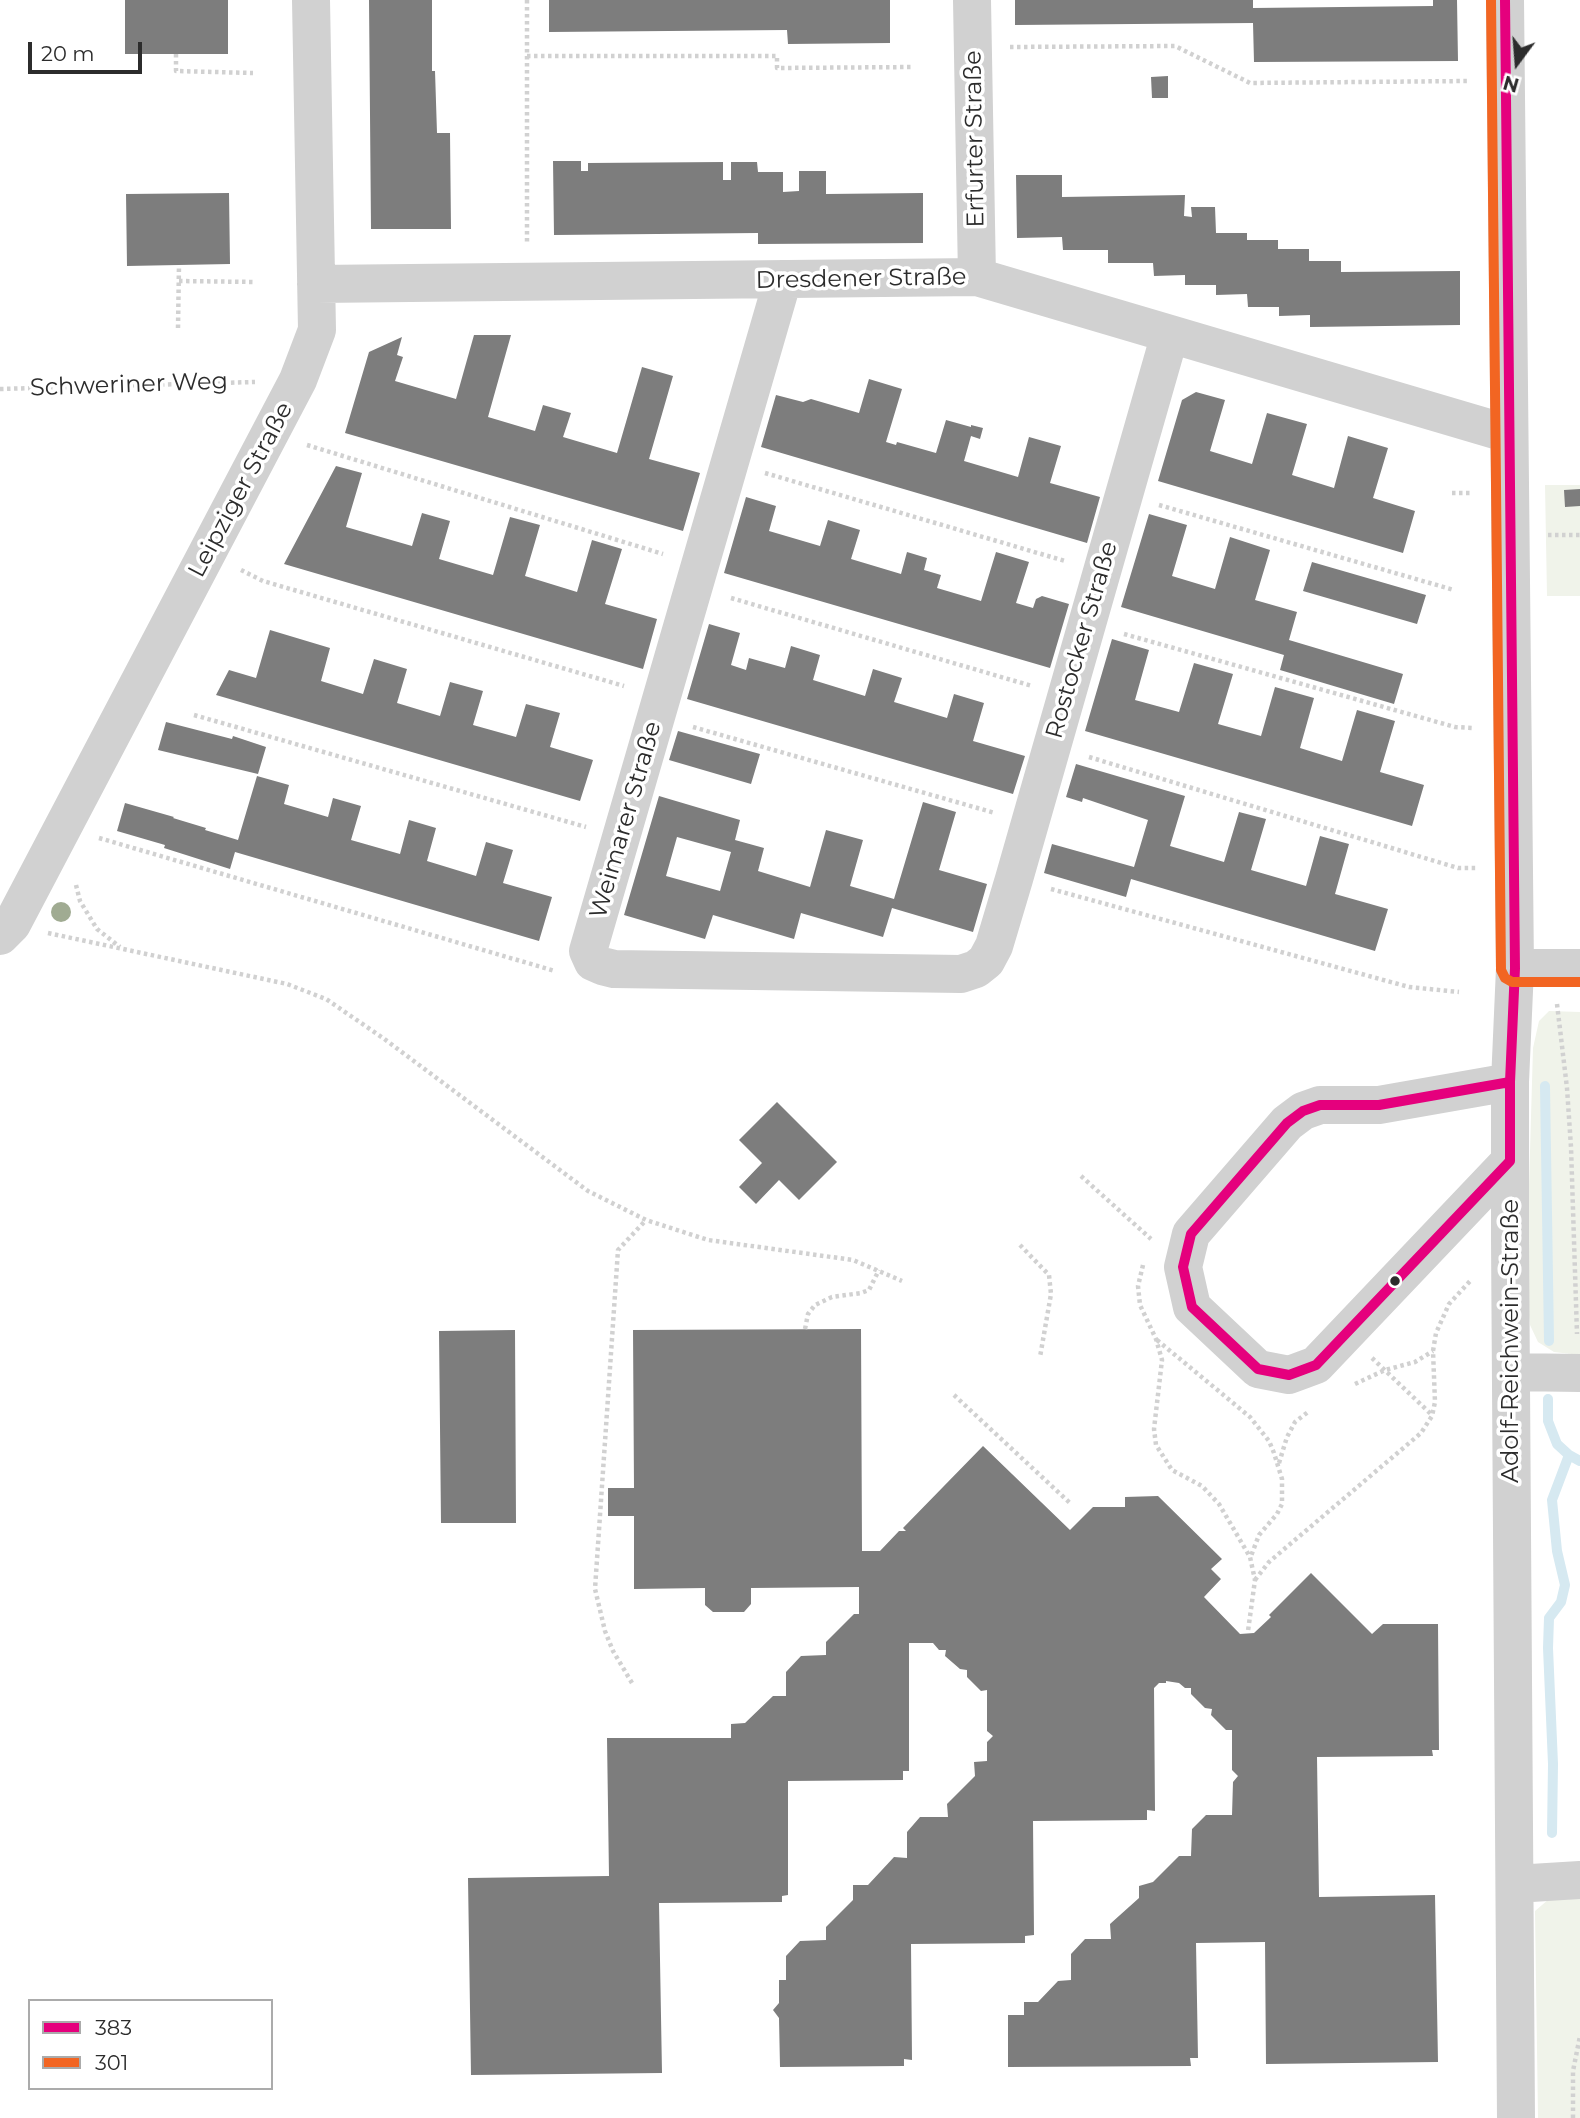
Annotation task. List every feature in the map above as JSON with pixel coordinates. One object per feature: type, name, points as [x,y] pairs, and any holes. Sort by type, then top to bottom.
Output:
[{"type":"street","name":"Leipziger Straße","points":[[6,930],[298,380],[317,330],[311,0]]},
{"type":"street","name":"Erfurter Straße","points":[[972,0],[977,277]]},
{"type":"street","name":"Adolf-Reichwein-Straße","points":[[1505,0],[1515,968],[1510,1082],[1510,1238],[1517,2118]]},
{"type":"street","name":"Dresdener Straße","points":[[316,284],[977,277],[1509,434]]},
{"type":"street","name":"Weimarer Straße","points":[[593,962],[588,951],[783,279]]},
{"type":"street","name":"Rostocker Straße","points":[[593,962],[614,969],[961,974],[976,969],[986,961],[994,946],[1170,334]]},
{"type":"street","points":[[1515,968],[1580,968]]},
{"type":"street","points":[[1510,1082],[1379,1105],[1320,1105],[1303,1111],[1287,1123],[1191,1234],[1184,1267],[1192,1307],[1258,1369],[1289,1375],[1316,1365],[1510,1161]]},
{"type":"street","points":[[1511,1372],[1580,1373]]},
{"type":"street","points":[[1515,1884],[1580,1880]]},
{"type":"path","points":[[527,0],[527,282]]},
{"type":"path","points":[[1005,47],[1175,46],[1250,83],[1473,81]]},
{"type":"path","points":[[176,54],[176,71],[253,73]]},
{"type":"path","points":[[527,56],[777,56],[777,68],[914,67]]},
{"type":"path","points":[[178,328],[179,265]]},
{"type":"path","points":[[179,281],[256,282]]},
{"type":"path","name":"Schweriner Weg","points":[[0,389],[258,382]]},
{"type":"path","points":[[299,442],[667,556]]},
{"type":"path","points":[[761,472],[1073,563]]},
{"type":"path","points":[[1147,501],[1454,590]]},
{"type":"path","points":[[1540,536],[1580,535]]},
{"type":"path","points":[[263,581],[629,688]]},
{"type":"path","points":[[724,597],[1037,687]]},
{"type":"path","points":[[1122,633],[1455,727],[1513,729]]},
{"type":"path","points":[[194,715],[587,828]]},
{"type":"path","points":[[687,725],[999,814]]},
{"type":"path","points":[[1086,756],[1458,868]]},
{"type":"path","points":[[92,836],[565,973],[593,962]]},
{"type":"path","points":[[75,874],[76,886],[87,915],[97,929],[124,949]]},
{"type":"path","points":[[1047,888],[1409,987],[1459,992]]},
{"type":"path","points":[[6,930],[124,949],[286,984],[326,999],[383,1038],[589,1191],[646,1220],[708,1240],[853,1260],[902,1281]]},
{"type":"path","points":[[1081,1176],[1154,1241],[1150,1250]]},
{"type":"path","points":[[632,1682],[605,1632],[595,1588],[618,1251],[646,1220]]},
{"type":"path","points":[[1255,1580],[1269,1562],[1421,1433],[1432,1416],[1436,1385],[1433,1351],[1436,1333],[1449,1304],[1510,1238]]},
{"type":"path","points":[[1020,1245],[1049,1275],[1051,1294],[1040,1357]]},
{"type":"path","points":[[1146,1259],[1138,1286],[1140,1305],[1156,1339],[1162,1360],[1154,1429],[1156,1445],[1172,1470],[1202,1486],[1219,1504],[1250,1557],[1255,1580],[1248,1632]]},
{"type":"path","points":[[805,1329],[808,1314],[815,1305],[832,1297],[869,1290],[880,1270]]},
{"type":"path","points":[[1346,1333],[1432,1416]]},
{"type":"path","points":[[1156,1339],[1250,1417],[1269,1441],[1279,1468],[1284,1493],[1277,1514],[1259,1535],[1250,1557]]},
{"type":"path","points":[[1345,1389],[1385,1370],[1415,1362],[1433,1351]]},
{"type":"path","points":[[954,1395],[1071,1504]]},
{"type":"path","points":[[1279,1468],[1281,1454],[1294,1422],[1309,1411]]},
{"type":"path","points":[[1573,2118],[1573,2071],[1580,2035]]},
{"type":"shaded area","points":[[1545,485],[1580,485],[1580,596],[1547,596]]},
{"type":"shaded area","points":[[1549,1011],[1580,1012],[1580,1355],[1554,1352],[1538,1342],[1530,1325],[1526,1289],[1533,1048],[1539,1021]]},
{"type":"shaded area","points":[[1580,1889],[1580,2118],[1538,2118],[1535,1911],[1549,1899]]},
{"type":"building","points":[[125,0],[228,0],[228,54],[125,54]]},
{"type":"building","points":[[369,0],[432,0],[432,71],[435,71],[437,133],[450,133],[451,229],[371,229]]},
{"type":"building","points":[[549,0],[890,0],[890,43],[788,44],[787,30],[549,32]]},
{"type":"building","points":[[1015,0],[1253,0],[1253,8],[1433,6],[1433,0],[1457,0],[1458,61],[1254,62],[1253,23],[1015,25]]},
{"type":"building","points":[[1168,76],[1168,98],[1152,98],[1151,77]]},
{"type":"building","points":[[553,161],[581,161],[581,171],[588,171],[588,163],[723,162],[723,180],[731,180],[731,162],[757,162],[758,172],[783,172],[783,192],[799,191],[799,171],[826,171],[826,194],[923,193],[923,243],[758,244],[758,233],[554,235]]},
{"type":"building","points":[[1016,175],[1062,175],[1062,197],[1185,195],[1184,216],[1192,217],[1191,207],[1215,207],[1216,233],[1247,233],[1247,240],[1278,240],[1278,249],[1309,249],[1309,261],[1341,261],[1341,272],[1460,271],[1460,325],[1310,327],[1310,315],[1279,316],[1279,307],[1248,307],[1247,294],[1216,295],[1216,285],[1185,285],[1185,275],[1154,276],[1153,263],[1108,263],[1108,250],[1063,250],[1062,237],[1017,238]]},
{"type":"building","points":[[229,193],[230,264],[127,266],[126,194]]},
{"type":"building","points":[[474,335],[511,335],[488,417],[535,431],[543,405],[571,413],[563,437],[617,453],[642,367],[673,376],[649,459],[700,473],[683,531],[345,433],[369,352],[402,337],[397,355],[403,357],[395,381],[456,399]]},
{"type":"building","points":[[869,379],[902,389],[886,442],[896,445],[897,442],[936,453],[946,420],[983,428],[980,439],[971,436],[964,461],[1018,477],[1029,437],[1061,446],[1050,483],[1100,497],[1087,543],[761,447],[776,395],[803,402],[811,399],[859,413]]},
{"type":"building","points":[[1196,392],[1225,400],[1210,451],[1252,464],[1267,413],[1307,424],[1292,475],[1334,488],[1348,436],[1388,448],[1373,498],[1415,511],[1403,553],[1158,481],[1182,400]]},
{"type":"building","points":[[336,466],[362,473],[346,527],[412,546],[422,513],[450,521],[439,559],[493,575],[510,517],[540,525],[525,576],[577,592],[592,540],[622,549],[605,604],[657,619],[643,669],[284,564]]},
{"type":"building","points":[[1580,489],[1580,506],[1565,507],[1564,490]]},
{"type":"building","points":[[746,497],[776,506],[769,531],[820,546],[828,520],[860,530],[851,559],[901,574],[907,552],[927,558],[924,570],[941,575],[937,588],[981,601],[996,552],[1029,562],[1016,603],[1033,608],[1036,599],[1042,596],[1069,604],[1050,668],[724,573]]},
{"type":"building","points":[[1149,514],[1187,525],[1172,576],[1215,589],[1230,537],[1270,550],[1255,600],[1297,612],[1289,640],[1403,674],[1394,704],[1280,670],[1284,655],[1121,607]]},
{"type":"building","points":[[1312,562],[1426,595],[1417,624],[1303,591]]},
{"type":"building","points":[[709,624],[740,633],[731,665],[746,670],[749,658],[785,668],[791,646],[820,655],[813,680],[865,696],[873,669],[902,678],[894,702],[947,718],[954,694],[984,703],[973,741],[1025,756],[1013,794],[687,699]]},
{"type":"building","points":[[270,630],[330,648],[321,681],[363,694],[374,659],[407,669],[397,703],[440,716],[450,682],[483,691],[473,725],[516,737],[526,704],[560,713],[550,747],[593,760],[580,801],[216,695],[229,670],[256,678]]},
{"type":"building","points":[[1112,639],[1149,650],[1135,700],[1179,712],[1194,663],[1233,674],[1218,724],[1261,736],[1275,687],[1314,698],[1300,748],[1342,761],[1357,710],[1395,721],[1380,772],[1424,785],[1412,826],[1085,731]]},
{"type":"building","points":[[166,722],[232,739],[233,736],[266,747],[258,774],[158,750]]},
{"type":"building","points":[[678,731],[760,754],[751,784],[669,760]]},
{"type":"building","points":[[1076,764],[1185,796],[1170,846],[1224,862],[1239,812],[1266,819],[1251,870],[1306,886],[1320,836],[1349,844],[1335,894],[1388,909],[1375,951],[1131,879],[1126,897],[1044,873],[1052,844],[1134,867],[1148,820],[1083,798],[1082,802],[1066,797]]},
{"type":"building","points":[[257,776],[289,785],[284,804],[328,817],[333,798],[361,806],[351,840],[400,854],[409,820],[436,828],[427,861],[476,876],[486,842],[513,850],[503,883],[552,897],[539,941],[235,852],[230,869],[117,831],[125,803],[238,840]]},
{"type":"building","points":[[659,796],[740,820],[735,840],[764,848],[758,871],[810,887],[826,830],[863,840],[850,886],[894,899],[923,802],[956,812],[939,870],[987,884],[973,932],[892,908],[883,937],[801,913],[794,939],[713,915],[705,939],[624,915]],"holes":[[[677,837],[731,852],[720,891],[666,876]]]},
{"type":"building","points":[[777,1102],[837,1162],[799,1200],[779,1180],[756,1204],[739,1187],[762,1163],[739,1140]]},
{"type":"building","points":[[861,1329],[862,1551],[880,1551],[899,1531],[906,1531],[903,1528],[983,1446],[1070,1530],[1093,1507],[1125,1507],[1125,1497],[1158,1496],[1222,1559],[1211,1569],[1221,1579],[1204,1597],[1240,1634],[1254,1633],[1311,1573],[1372,1634],[1383,1624],[1438,1624],[1439,1750],[1432,1750],[1433,1756],[1317,1757],[1319,1897],[1435,1895],[1438,2062],[1266,2064],[1265,1942],[1196,1943],[1198,2058],[1190,2058],[1191,2066],[1008,2067],[1008,2015],[1024,2015],[1024,2002],[1038,2002],[1058,1981],[1071,1980],[1071,1954],[1085,1939],[1111,1939],[1110,1924],[1139,1898],[1139,1886],[1153,1882],[1179,1856],[1191,1856],[1192,1829],[1206,1815],[1232,1815],[1233,1782],[1238,1776],[1232,1770],[1232,1730],[1226,1730],[1211,1715],[1212,1709],[1205,1708],[1191,1694],[1191,1688],[1166,1681],[1154,1688],[1155,1811],[1147,1810],[1147,1820],[1033,1821],[1034,1935],[1025,1936],[1025,1943],[911,1944],[912,2060],[904,2059],[904,2066],[780,2067],[779,2018],[773,2010],[779,2003],[779,1980],[786,1980],[786,1956],[800,1941],[826,1940],[826,1927],[853,1900],[853,1885],[868,1885],[894,1857],[907,1858],[907,1832],[920,1817],[948,1817],[947,1804],[975,1776],[974,1762],[987,1761],[987,1742],[993,1736],[987,1731],[987,1690],[981,1691],[967,1677],[967,1670],[960,1669],[945,1656],[946,1650],[939,1650],[933,1643],[909,1643],[909,1771],[903,1771],[903,1780],[788,1781],[788,1895],[782,1896],[782,1902],[659,1903],[662,2073],[471,2075],[468,1878],[609,1876],[607,1738],[731,1738],[731,1724],[745,1723],[773,1696],[786,1696],[786,1672],[801,1656],[826,1655],[826,1642],[854,1614],[859,1614],[859,1587],[751,1588],[751,1604],[744,1612],[713,1612],[705,1605],[705,1588],[634,1589],[634,1516],[608,1516],[608,1488],[634,1488],[633,1330]]},
{"type":"building","points":[[515,1330],[516,1523],[441,1523],[439,1331]]},
{"type":"waterway","points":[[1545,1086],[1549,1341]]},
{"type":"waterway","points":[[1548,1399],[1548,1421],[1557,1444],[1580,1461]]},
{"type":"waterway","points":[[1552,1833],[1549,1618],[1561,1602],[1565,1585],[1557,1551],[1552,1500],[1569,1455]]},
{"type":"transit line","name":"301","points":[[1491,0],[1501,970],[1505,978],[1512,982],[1580,982]]},
{"type":"transit line","name":"383","points":[[1505,0],[1515,968],[1510,1161]]},
{"type":"transit line","name":"383","points":[[1510,1082],[1379,1105],[1320,1105],[1303,1111],[1287,1123],[1191,1234],[1183,1267],[1192,1307],[1258,1369],[1289,1375],[1316,1365],[1510,1161]]}]
